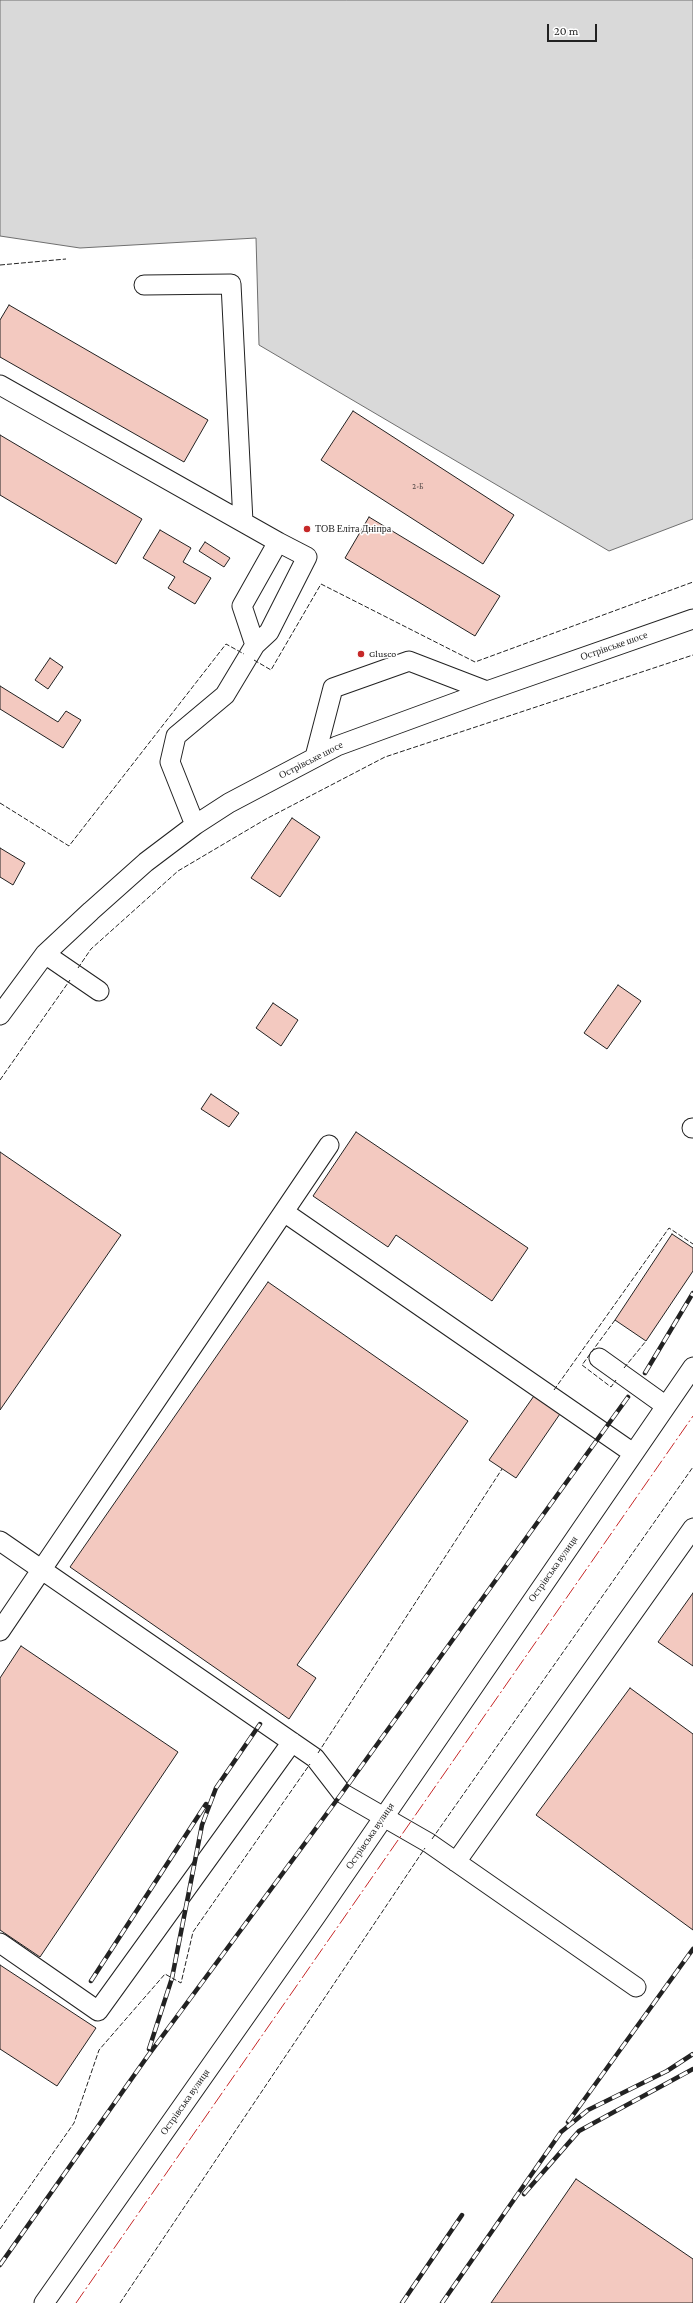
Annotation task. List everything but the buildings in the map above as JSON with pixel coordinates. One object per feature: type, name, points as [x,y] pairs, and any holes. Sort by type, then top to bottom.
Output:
[{"type":"street","points":[[144,285],[231,284],[243,522]]},
{"type":"street","points":[[0,386],[307,557],[269,632],[255,645],[225,694],[176,736],[170,762],[195,825]]},
{"type":"street","points":[[255,645],[242,606],[278,542]]},
{"type":"street","name":"Острівське шосе","points":[[0,1015],[45,954],[146,862],[195,825],[230,803],[337,746],[487,691],[693,619]]},
{"type":"street","points":[[315,757],[334,688],[409,661],[487,691]]},
{"type":"street","points":[[45,954],[99,991]]},
{"type":"street","points":[[0,1631],[329,1145]]},
{"type":"street","points":[[284,1212],[633,1454]]},
{"type":"street","points":[[599,1358],[666,1406]]},
{"type":"street","name":"Острівська вулиця","points":[[44,2303],[384,1816],[693,1367]]},
{"type":"street","points":[[456,1862],[693,1528]]},
{"type":"street","points":[[0,1541],[315,1758],[342,1793],[384,1816],[456,1862],[636,1987]]},
{"type":"street","points":[[0,1944],[98,2011],[292,1742]]},
{"type":"shaded area","points":[[0,0],[693,0],[693,519],[609,551],[259,345],[256,238],[80,248],[0,236]]},
{"type":"railway","points":[[645,1373],[693,1293]]},
{"type":"railway","points":[[0,2265],[147,2057],[342,1793],[628,1397]]},
{"type":"railway","points":[[149,2049],[172,1978],[202,1825],[216,1788],[260,1724]]},
{"type":"railway","points":[[91,1981],[206,1804]]},
{"type":"railway","points":[[568,2122],[693,1949]]},
{"type":"railway","points":[[442,2303],[561,2132],[588,2110],[667,2071],[693,2054]]},
{"type":"railway","points":[[524,2194],[579,2131],[693,2069]]},
{"type":"railway","points":[[402,2303],[462,2215]]},
{"type":"fence","points":[[0,265],[66,259]]},
{"type":"fence","points":[[254,660],[271,670],[321,584],[475,662],[693,582]]},
{"type":"fence","points":[[0,803],[69,846],[226,644],[244,654]]},
{"type":"fence","points":[[78,968],[91,949],[178,871],[266,819],[385,757],[693,655]]},
{"type":"fence","points":[[0,1080],[70,980]]},
{"type":"fence","points":[[554,1390],[669,1228],[693,1244]]},
{"type":"fence","points":[[615,1320],[582,1365],[611,1387],[616,1380]]},
{"type":"fence","points":[[624,1368],[646,1341]]},
{"type":"fence","points":[[432,1839],[693,1467]]},
{"type":"fence","points":[[318,1753],[502,1469]]},
{"type":"fence","points":[[0,2229],[74,2123],[99,2050],[165,1974],[181,1983],[193,1932],[310,1764]]},
{"type":"fence","points":[[120,2303],[425,1848]]},
{"type":"power","points":[[76,2303],[693,1416]]},
{"type":"place","name":"ТОВ Еліта Дніпра","points":[[307,529]]},
{"type":"place","name":"Glusco","points":[[361,654]]}]
